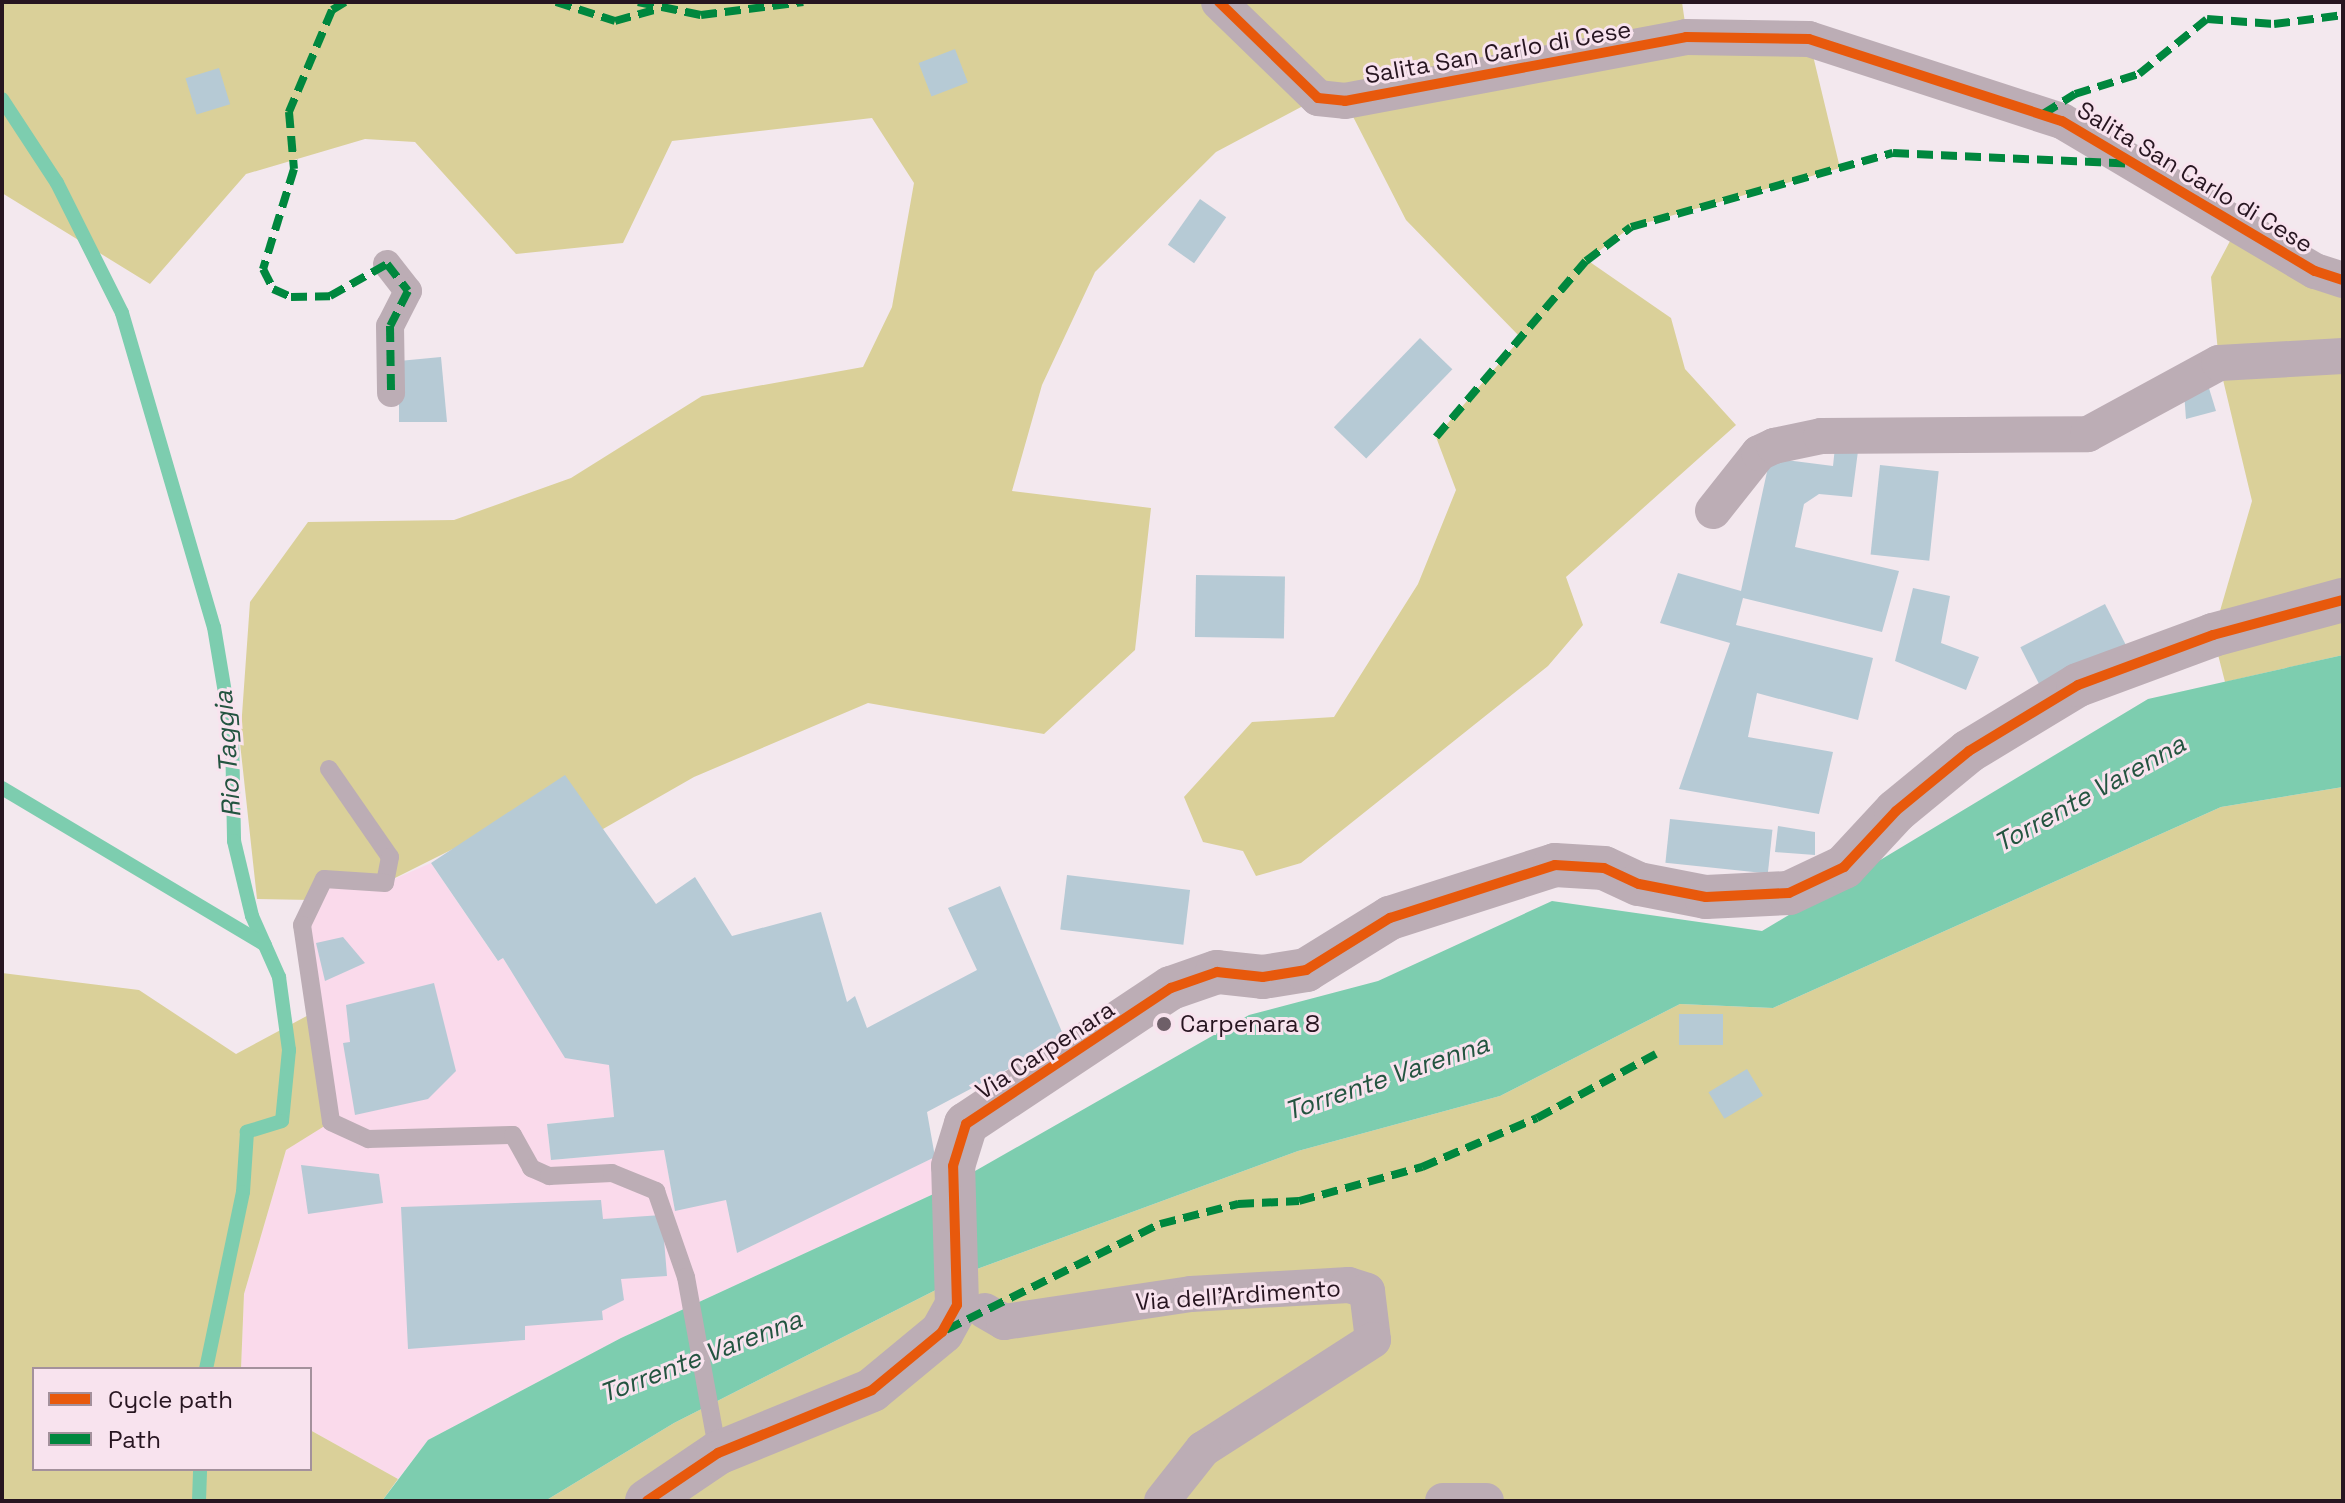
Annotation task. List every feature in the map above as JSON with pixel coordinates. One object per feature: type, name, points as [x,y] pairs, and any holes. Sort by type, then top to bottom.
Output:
[{"type":"street","name":"Salita San Carlo di Cese","points":[[1219,2],[1318,98],[1345,101],[1686,37],[1809,39],[2062,121],[2315,271],[2343,280]]},
{"type":"street","points":[[387,264],[408,291],[390,326],[391,393]]},
{"type":"street","points":[[1713,511],[1759,453],[1774,446],[1821,436],[2088,434],[2219,363],[2343,356]]},
{"type":"street","name":"Via Carpenara","points":[[647,1501],[716,1436],[872,1390],[971,1304],[953,1166],[966,1124],[1171,988],[1217,972],[1263,977],[1306,970],[1390,918],[1555,865],[1604,868],[1639,884],[1706,897],[1789,893],[1844,867],[1896,811],[1969,751],[2078,685],[2213,635],[2343,600]]},
{"type":"street","name":"Via dell'Ardimento","points":[[971,1304],[1004,1322],[1191,1294],[1349,1285],[1367,1291],[1373,1340],[1203,1449],[1162,1501]]},
{"type":"street","points":[[1443,1501],[1486,1501]]},
{"type":"lane","points":[[329,769],[390,857],[385,883],[324,879],[302,925],[331,1122],[368,1139],[513,1135],[531,1168],[549,1176],[638,1178],[656,1191],[686,1277],[716,1436]]},
{"type":"shaded area","points":[[2,2],[1682,2],[1687,37],[1809,39],[1840,168],[1631,227],[1587,260],[1671,318],[1685,369],[1736,425],[1566,577],[1583,625],[1548,666],[1301,863],[1256,876],[1243,851],[1203,842],[1184,797],[1252,722],[1334,717],[1418,584],[1456,490],[1436,437],[1521,338],[1406,220],[1345,101],[1318,98],[1216,152],[1095,272],[1042,385],[1012,491],[1151,508],[1135,650],[1044,734],[868,703],[694,777],[603,829],[453,849],[385,883],[324,879],[311,900],[257,899],[240,743],[250,602],[308,522],[454,520],[571,478],[702,396],[863,367],[892,307],[914,183],[872,118],[672,141],[623,243],[516,254],[415,142],[365,139],[246,174],[150,284],[2,193]]},
{"type":"shaded area","points":[[2238,226],[2343,280],[2343,655],[2225,682],[2213,635],[2252,501],[2219,363],[2211,277]]},
{"type":"shaded area","points":[[2343,787],[2343,1501],[545,1501],[674,1423],[977,1269],[1298,1151],[1500,1096],[1680,1004],[1773,1008],[2221,807]]},
{"type":"shaded area","points":[[431,863],[497,960],[503,958],[565,1057],[609,1065],[614,1117],[547,1124],[551,1160],[664,1150],[675,1210],[726,1200],[737,1253],[935,1157],[940,1191],[621,1338],[428,1440],[398,1479],[312,1431],[312,1367],[241,1367],[244,1294],[286,1150],[331,1121],[302,925],[324,879],[385,883]]},
{"type":"shaded area","points":[[2,973],[139,990],[236,1054],[316,1011],[331,1122],[286,1150],[244,1294],[241,1367],[32,1367],[32,1471],[312,1471],[312,1431],[398,1479],[382,1501],[2,1501]]},
{"type":"water","name":"Torrente Varenna","points":[[2343,655],[2343,787],[2221,807],[1773,1008],[1680,1004],[1500,1096],[1298,1151],[977,1269],[674,1423],[545,1501],[382,1501],[428,1440],[621,1338],[940,1191],[1249,1015],[1378,981],[1552,901],[1762,931],[2148,699]]},
{"type":"building","points":[[955,49],[968,83],[931,97],[919,63]]},
{"type":"building","points":[[219,68],[230,104],[197,115],[186,78]]},
{"type":"building","points":[[1200,199],[1226,217],[1194,263],[1168,245]]},
{"type":"building","points":[[1420,338],[1452,369],[1366,458],[1334,427]]},
{"type":"building","points":[[441,357],[447,422],[399,422],[399,361]]},
{"type":"building","points":[[2208,385],[2216,411],[2186,419],[2184,392]]},
{"type":"building","points":[[1835,447],[1858,451],[1852,497],[1819,494],[1804,504],[1795,547],[1899,571],[1882,632],[1743,598],[1736,625],[1873,658],[1858,720],[1757,693],[1748,737],[1833,752],[1819,814],[1679,789],[1730,643],[1660,623],[1678,573],[1741,591],[1770,458],[1833,466]]},
{"type":"building","points":[[1880,465],[1939,471],[1929,561],[1871,555]]},
{"type":"building","points":[[1196,575],[1285,577],[1284,639],[1195,637]]},
{"type":"building","points":[[1913,588],[1950,596],[1941,643],[1979,657],[1966,690],[1895,661]]},
{"type":"building","points":[[2105,604],[2127,647],[2042,690],[2020,647]]},
{"type":"building","points":[[565,775],[656,904],[695,877],[732,936],[821,912],[847,1002],[855,996],[867,1028],[977,970],[948,908],[1000,886],[1065,1039],[927,1112],[935,1157],[737,1253],[726,1200],[675,1211],[664,1150],[551,1160],[547,1124],[614,1117],[609,1065],[565,1058],[503,958],[498,961],[431,863]]},
{"type":"building","points":[[1670,819],[1772,830],[1768,874],[1665,863]]},
{"type":"building","points":[[1778,826],[1815,832],[1815,855],[1775,852]]},
{"type":"building","points":[[1067,875],[1190,890],[1183,945],[1060,930]]},
{"type":"building","points":[[343,937],[365,963],[325,981],[316,943]]},
{"type":"building","points":[[434,983],[456,1071],[428,1099],[355,1115],[343,1043],[350,1042],[346,1005]]},
{"type":"building","points":[[1679,1014],[1723,1014],[1723,1045],[1679,1045]]},
{"type":"building","points":[[1747,1069],[1763,1096],[1724,1119],[1708,1092]]},
{"type":"building","points":[[301,1165],[379,1174],[383,1203],[308,1214]]},
{"type":"building","points":[[601,1200],[603,1219],[662,1215],[667,1276],[621,1279],[624,1300],[602,1311],[603,1320],[525,1326],[525,1340],[408,1349],[401,1207]]},
{"type":"waterway","name":"Rio Taggia","points":[[2,99],[57,183],[122,313],[214,627],[232,734],[234,841],[252,916],[279,977],[289,1050],[282,1121],[247,1132],[243,1192],[206,1367]]},
{"type":"waterway","points":[[2,788],[265,945]]},
{"type":"waterway","name":"Rio Taggia","points":[[199,1501],[200,1471]]},
{"type":"marked path","points":[[345,2],[332,10],[289,112],[294,169],[263,269],[273,289],[291,297],[330,296],[387,264],[408,291],[390,326],[391,393]]},
{"type":"marked path","points":[[556,2],[615,21],[654,10]]},
{"type":"marked path","points":[[638,2],[701,15],[803,2]]},
{"type":"marked path","points":[[2043,114],[2075,94],[2139,74],[2207,19],[2274,24],[2343,15]]},
{"type":"marked path","points":[[1436,437],[1586,261],[1631,227],[1893,153],[2132,164]]},
{"type":"marked path","points":[[946,1330],[1160,1224],[1238,1204],[1299,1201],[1422,1167],[1537,1118],[1656,1054]]},
{"type":"cycle path","points":[[1219,2],[1318,98],[1345,101],[1686,37],[1809,39],[2062,121],[2315,271],[2343,280]]},
{"type":"cycle path","points":[[647,1501],[718,1453],[872,1390],[942,1332],[957,1305],[953,1166],[966,1124],[1171,988],[1217,972],[1263,977],[1306,970],[1390,918],[1555,865],[1604,868],[1639,884],[1706,897],[1789,893],[1844,867],[1896,811],[1969,751],[2078,685],[2213,635],[2343,600]]},
{"type":"place","name":"Carpenara 8","points":[[1164,1024]]}]
